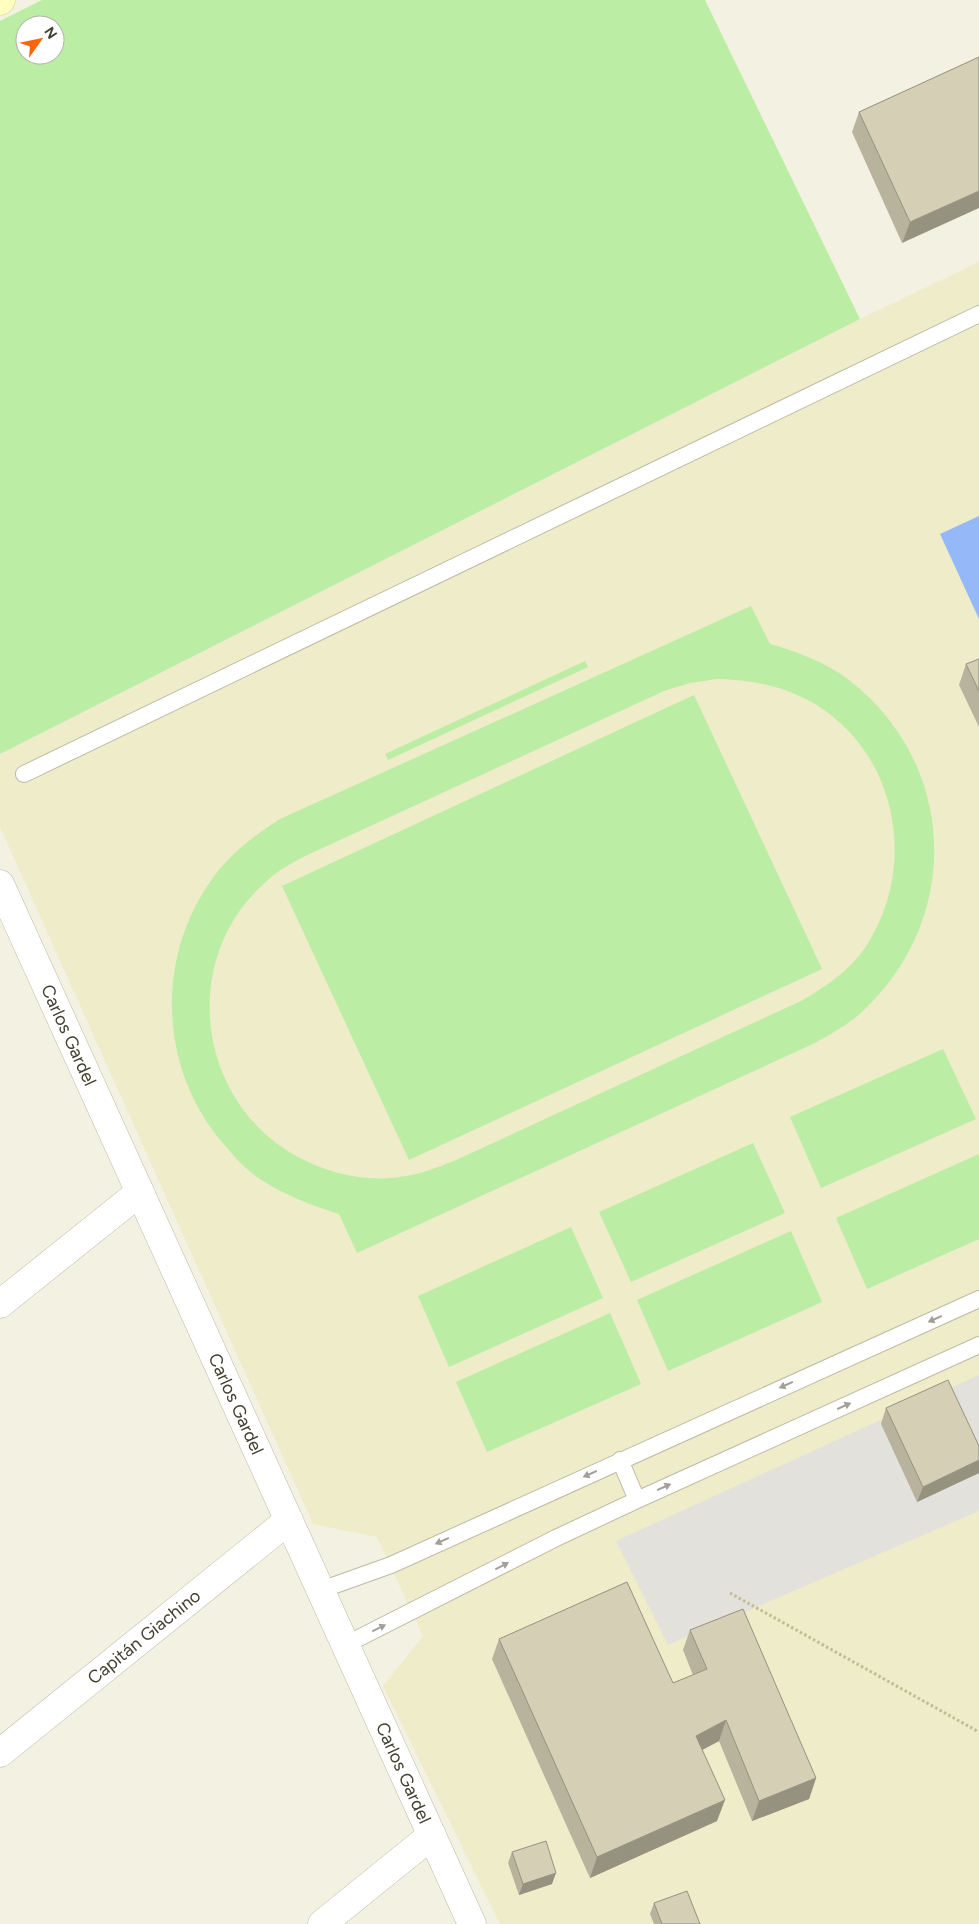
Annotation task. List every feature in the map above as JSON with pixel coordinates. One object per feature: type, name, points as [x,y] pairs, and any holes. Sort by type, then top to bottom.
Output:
[{"type":"street","name":"Carlos Gardel","points":[[0,884],[472,1924]]},
{"type":"street","points":[[0,1304],[140,1192]]},
{"type":"street","name":"Capitán Giachino","points":[[0,1753],[289,1520]]},
{"type":"street","points":[[322,1924],[432,1835]]},
{"type":"lane","points":[[24,774],[979,314]]},
{"type":"lane","points":[[321,1590],[390,1565],[979,1299]]},
{"type":"lane","points":[[345,1645],[556,1538],[979,1345]]},
{"type":"lane","points":[[620,1460],[637,1500]]},
{"type":"path","points":[[730,1593],[979,1732]]},
{"type":"shaded area","points":[[979,262],[979,1924],[500,1924],[383,1686],[423,1636],[377,1537],[313,1524],[0,827],[0,754],[860,319]]},
{"type":"shaded area","points":[[979,1375],[979,1511],[668,1645],[616,1541]]},
{"type":"green space","points":[[42,0],[705,0],[860,319],[0,754],[0,21]]},
{"type":"green space","points":[[751,606],[770,644],[811,658],[849,680],[884,714],[910,752],[927,794],[934,839],[932,883],[920,927],[899,968],[868,1006],[843,1026],[815,1043],[357,1253],[339,1214],[298,1199],[269,1185],[249,1171],[230,1152],[202,1114],[187,1083],[177,1050],[172,1016],[173,982],[179,948],[191,916],[208,885],[223,865],[250,840],[280,819]],"holes":[[[717,679],[747,681],[786,690],[829,713],[856,739],[876,770],[889,804],[894,840],[892,878],[883,914],[865,948],[852,964],[828,984],[801,1001],[434,1169],[406,1176],[387,1178],[348,1175],[312,1164],[265,1134],[238,1103],[220,1067],[211,1028],[211,988],[220,948],[239,912],[268,880],[297,860],[664,691],[690,683]]]},
{"type":"green space","points":[[585,661],[588,667],[388,760],[385,754]]},
{"type":"green space","points":[[694,695],[822,969],[409,1160],[282,886]]},
{"type":"green space","points":[[943,1049],[976,1119],[821,1188],[790,1117]]},
{"type":"green space","points":[[753,1143],[785,1213],[631,1282],[599,1212]]},
{"type":"green space","points":[[979,1154],[979,1239],[867,1289],[836,1218]]},
{"type":"green space","points":[[571,1227],[603,1298],[449,1367],[418,1296]]},
{"type":"green space","points":[[791,1231],[822,1302],[668,1371],[637,1300]]},
{"type":"green space","points":[[610,1313],[641,1384],[487,1452],[456,1382]]},
{"type":"water","points":[[979,516],[979,619],[940,534]]},
{"type":"building","points":[[979,57],[979,191],[910,222],[859,112]]},
{"type":"building","points":[[979,659],[979,691],[966,664]]},
{"type":"building","points":[[948,1380],[979,1446],[979,1460],[923,1487],[886,1408]]},
{"type":"building","points":[[627,1582],[673,1683],[707,1669],[690,1630],[743,1609],[816,1778],[759,1801],[726,1720],[696,1736],[725,1800],[597,1857],[499,1639]]},
{"type":"building","points":[[546,1841],[556,1873],[523,1884],[512,1852]]},
{"type":"building","points":[[687,1891],[700,1924],[662,1924],[654,1903]]}]
